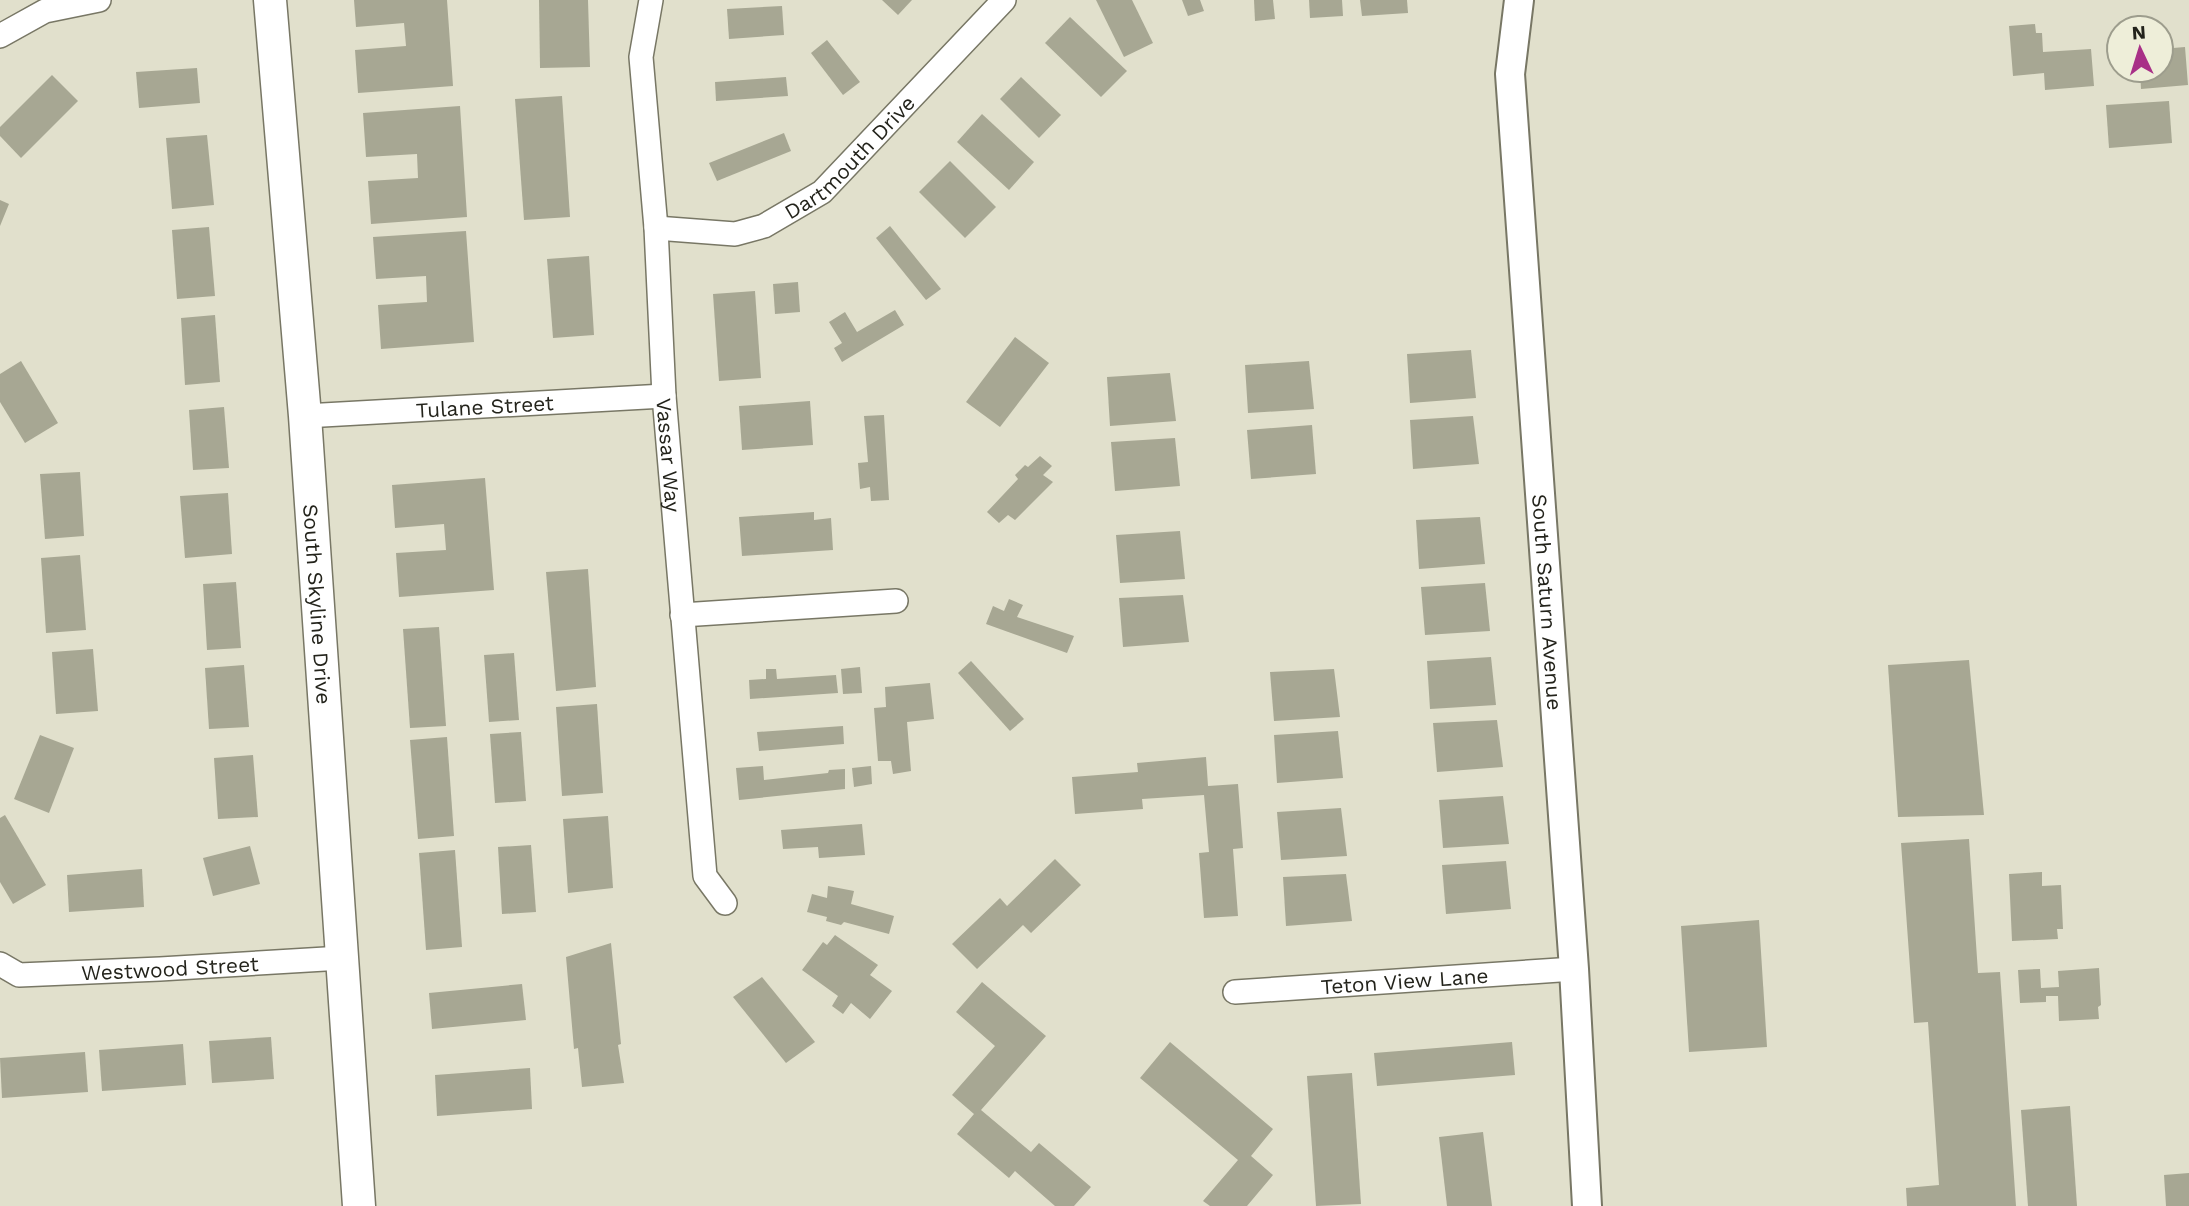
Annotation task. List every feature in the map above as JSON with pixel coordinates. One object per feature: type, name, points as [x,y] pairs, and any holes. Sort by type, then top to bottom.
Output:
[{"type":"main road","name":"South Skyline Drive","points":[[270,0],[305,416],[359,1206]]},
{"type":"street","points":[[0,36],[45,11],[99,0]]},
{"type":"street","name":"Vassar Way","points":[[651,0],[641,57],[656,228],[664,396],[705,876],[725,903]]},
{"type":"street","name":"Dartmouth Drive","points":[[656,228],[735,234],[764,226],[822,192],[1004,0]]},
{"type":"street","name":"South Saturn Avenue","points":[[1519,0],[1510,74],[1574,968],[1587,1206]]},
{"type":"street","name":"Tulane Street","points":[[305,416],[664,396]]},
{"type":"street","points":[[682,615],[896,601]]},
{"type":"street","name":"Westwood Street","points":[[0,964],[19,975],[342,958]]},
{"type":"street","name":"Teton View Lane","points":[[1235,992],[1574,968]]},
{"type":"building","points":[[354,0],[447,0],[453,86],[358,93],[355,50],[406,46],[404,23],[356,27]]},
{"type":"building","points":[[539,0],[588,0],[590,67],[540,68]]},
{"type":"building","points":[[882,0],[912,0],[898,15]]},
{"type":"building","points":[[1096,0],[1132,0],[1153,43],[1124,57]]},
{"type":"building","points":[[1182,0],[1200,0],[1204,11],[1188,16]]},
{"type":"building","points":[[1254,0],[1273,0],[1275,19],[1255,21]]},
{"type":"building","points":[[1309,0],[1342,0],[1343,16],[1310,18]]},
{"type":"building","points":[[1360,0],[1407,0],[1408,13],[1362,16]]},
{"type":"building","points":[[782,6],[784,35],[729,39],[727,9]]},
{"type":"building","points":[[1070,17],[1127,71],[1101,97],[1045,43]]},
{"type":"building","points":[[2035,24],[2036,33],[2042,33],[2043,52],[2091,49],[2094,86],[2045,90],[2044,73],[2013,76],[2009,26]]},
{"type":"building","points":[[827,40],[860,82],[843,95],[811,53]]},
{"type":"building","points":[[2185,47],[2188,85],[2141,89],[2141,84],[2175,84],[2175,48]]},
{"type":"building","points":[[197,68],[200,103],[139,108],[136,72]]},
{"type":"building","points":[[52,75],[78,101],[21,158],[0,136],[0,127]]},
{"type":"building","points":[[786,77],[788,96],[716,101],[715,82]]},
{"type":"building","points":[[1021,77],[1061,115],[1039,138],[1000,99]]},
{"type":"building","points":[[562,96],[570,217],[524,220],[515,99]]},
{"type":"building","points":[[2169,101],[2172,143],[2109,148],[2106,105]]},
{"type":"building","points":[[460,106],[467,217],[371,224],[368,181],[418,178],[417,154],[366,157],[363,113]]},
{"type":"building","points":[[982,114],[1034,162],[1009,190],[957,142]]},
{"type":"building","points":[[784,133],[791,151],[717,181],[709,163]]},
{"type":"building","points":[[207,135],[214,205],[172,209],[166,138]]},
{"type":"building","points":[[950,161],[996,207],[965,238],[919,192]]},
{"type":"building","points":[[0,200],[9,204],[0,226]]},
{"type":"building","points":[[890,226],[941,289],[926,300],[876,238]]},
{"type":"building","points":[[209,227],[215,296],[177,299],[172,230]]},
{"type":"building","points":[[466,231],[474,342],[381,349],[378,305],[427,302],[426,276],[376,279],[373,237]]},
{"type":"building","points":[[589,256],[594,335],[553,338],[547,259]]},
{"type":"building","points":[[798,282],[800,312],[775,314],[773,284]]},
{"type":"building","points":[[755,291],[761,378],[719,381],[713,294]]},
{"type":"building","points":[[895,310],[904,325],[842,362],[834,348],[842,343],[829,322],[845,312],[857,332]]},
{"type":"building","points":[[215,315],[220,382],[185,385],[181,318]]},
{"type":"building","points":[[1015,337],[1049,363],[1000,427],[966,402]]},
{"type":"building","points":[[1471,350],[1476,398],[1410,403],[1407,354]]},
{"type":"building","points":[[21,361],[58,423],[25,443],[0,402],[0,374]]},
{"type":"building","points":[[1309,361],[1314,409],[1248,413],[1245,365]]},
{"type":"building","points":[[1170,373],[1176,421],[1110,426],[1107,377]]},
{"type":"building","points":[[810,401],[813,445],[742,450],[739,406]]},
{"type":"building","points":[[224,407],[229,468],[193,470],[189,410]]},
{"type":"building","points":[[884,415],[889,500],[871,501],[870,487],[860,489],[858,463],[868,462],[864,416]]},
{"type":"building","points":[[1473,416],[1479,464],[1413,469],[1410,420]]},
{"type":"building","points":[[1312,425],[1316,474],[1251,479],[1247,430]]},
{"type":"building","points":[[1175,438],[1180,486],[1115,491],[1111,442]]},
{"type":"building","points":[[1040,456],[1052,466],[1043,475],[1053,482],[1015,520],[1008,515],[999,523],[987,512],[1018,479],[1015,475]]},
{"type":"building","points":[[80,472],[84,536],[45,539],[40,474]]},
{"type":"building","points":[[485,478],[494,590],[399,597],[396,553],[446,550],[444,524],[395,528],[392,485]]},
{"type":"building","points":[[228,493],[232,554],[185,558],[180,496]]},
{"type":"building","points":[[814,512],[814,520],[831,518],[833,550],[742,556],[739,517]]},
{"type":"building","points":[[1480,517],[1485,564],[1419,569],[1416,520]]},
{"type":"building","points":[[1180,531],[1185,579],[1120,583],[1116,535]]},
{"type":"building","points":[[80,555],[86,630],[46,633],[41,558]]},
{"type":"building","points":[[588,569],[596,687],[556,691],[546,572]]},
{"type":"building","points":[[236,582],[241,648],[207,650],[203,584]]},
{"type":"building","points":[[1485,583],[1490,631],[1425,635],[1421,587]]},
{"type":"building","points":[[1183,595],[1189,642],[1123,647],[1119,598]]},
{"type":"building","points":[[1009,599],[1023,605],[1017,617],[1074,636],[1067,653],[986,624],[993,606],[1004,611]]},
{"type":"building","points":[[439,627],[446,726],[410,728],[403,629]]},
{"type":"building","points":[[93,649],[98,711],[56,714],[52,652]]},
{"type":"building","points":[[514,653],[519,720],[489,722],[484,655]]},
{"type":"building","points":[[1491,657],[1496,705],[1430,709],[1427,661]]},
{"type":"building","points":[[1969,660],[1984,815],[1898,817],[1888,665]]},
{"type":"building","points":[[971,661],[1024,719],[1010,731],[958,673]]},
{"type":"building","points":[[244,665],[249,727],[209,729],[205,668]]},
{"type":"building","points":[[860,667],[862,693],[843,694],[841,669]]},
{"type":"building","points":[[766,669],[776,669],[777,679],[836,675],[838,693],[750,699],[749,680],[766,679]]},
{"type":"building","points":[[1334,669],[1340,717],[1274,721],[1270,672]]},
{"type":"building","points":[[930,683],[934,719],[907,722],[911,771],[893,774],[891,761],[878,761],[874,708],[886,707],[885,687]]},
{"type":"building","points":[[597,704],[603,793],[562,796],[556,707]]},
{"type":"building","points":[[1497,720],[1503,767],[1437,772],[1433,723]]},
{"type":"building","points":[[843,726],[844,744],[759,751],[757,732]]},
{"type":"building","points":[[1338,731],[1343,778],[1277,783],[1274,735]]},
{"type":"building","points":[[521,732],[526,801],[495,803],[490,734]]},
{"type":"building","points":[[40,735],[74,748],[49,813],[14,799]]},
{"type":"building","points":[[447,737],[454,836],[418,839],[410,740]]},
{"type":"building","points":[[253,755],[258,817],[218,819],[214,758]]},
{"type":"building","points":[[1206,757],[1208,786],[1238,784],[1243,848],[1233,849],[1238,916],[1204,918],[1199,853],[1209,852],[1204,795],[1142,799],[1143,809],[1075,814],[1072,777],[1138,772],[1137,763]]},
{"type":"building","points":[[763,766],[764,780],[845,769],[845,789],[739,800],[736,768]]},
{"type":"building","points":[[871,766],[872,784],[854,787],[852,768]]},
{"type":"building","points":[[1503,796],[1509,844],[1443,848],[1439,800]]},
{"type":"building","points":[[1341,808],[1347,856],[1281,860],[1277,812]]},
{"type":"building","points":[[5,815],[46,885],[13,904],[0,882],[0,818]]},
{"type":"building","points":[[608,816],[613,888],[568,893],[563,819]]},
{"type":"building","points":[[862,824],[865,855],[819,858],[818,847],[783,849],[781,830]]},
{"type":"building","points":[[1969,839],[1978,973],[2000,972],[2016,1206],[1907,1206],[1906,1188],[1939,1185],[1928,1022],[1914,1023],[1901,843]]},
{"type":"building","points":[[531,845],[536,912],[502,914],[498,847]]},
{"type":"building","points":[[250,846],[260,884],[213,896],[203,858]]},
{"type":"building","points":[[455,850],[462,947],[426,950],[419,853]]},
{"type":"building","points":[[1055,859],[1081,885],[1031,933],[1023,925],[977,969],[952,944],[1000,898],[1007,906]]},
{"type":"building","points":[[1506,861],[1511,909],[1446,914],[1442,865]]},
{"type":"building","points":[[142,869],[144,907],[69,912],[67,875]]},
{"type":"building","points":[[2042,872],[2042,886],[2061,885],[2063,929],[2057,929],[2058,939],[2012,941],[2009,874]]},
{"type":"building","points":[[1346,874],[1352,921],[1286,926],[1283,877]]},
{"type":"building","points":[[828,886],[854,891],[851,904],[894,916],[889,934],[844,922],[841,925],[826,921],[827,917],[807,912],[812,894],[827,898]]},
{"type":"building","points":[[1759,920],[1767,1047],[1689,1052],[1681,926]]},
{"type":"building","points":[[835,935],[878,965],[870,975],[892,991],[870,1019],[851,1003],[843,1014],[832,1006],[838,996],[802,970],[823,942],[827,945]]},
{"type":"building","points":[[611,943],[621,1044],[618,1045],[624,1083],[582,1087],[578,1048],[574,1049],[566,957]]},
{"type":"building","points":[[2099,968],[2099,1019],[2059,1021],[2058,996],[2046,996],[2046,1002],[2020,1003],[2018,970],[2040,969],[2041,988],[2059,987],[2058,971]]},
{"type":"building","points":[[762,977],[815,1042],[786,1063],[733,997]]},
{"type":"building","points":[[982,982],[1046,1036],[981,1110],[1031,1152],[1039,1143],[1091,1187],[1074,1206],[1055,1206],[1015,1171],[1009,1178],[957,1134],[974,1114],[952,1095],[995,1046],[956,1012]]},
{"type":"building","points":[[522,984],[526,1020],[432,1029],[429,993]]},
{"type":"building","points":[[271,1037],[274,1079],[212,1083],[209,1041]]},
{"type":"building","points":[[1170,1042],[1273,1129],[1251,1156],[1273,1175],[1247,1206],[1210,1206],[1203,1201],[1238,1160],[1140,1078]]},
{"type":"building","points":[[1512,1042],[1515,1075],[1377,1086],[1374,1053]]},
{"type":"building","points":[[183,1044],[186,1085],[102,1091],[99,1050]]},
{"type":"building","points":[[85,1052],[88,1092],[2,1098],[0,1058]]},
{"type":"building","points":[[530,1068],[532,1109],[437,1116],[435,1075]]},
{"type":"building","points":[[1352,1073],[1361,1204],[1316,1206],[1307,1076]]},
{"type":"building","points":[[2070,1106],[2077,1206],[2028,1206],[2021,1110]]},
{"type":"building","points":[[1483,1132],[1492,1206],[1447,1206],[1439,1137]]},
{"type":"building","points":[[2189,1173],[2189,1206],[2166,1206],[2164,1175]]}]
